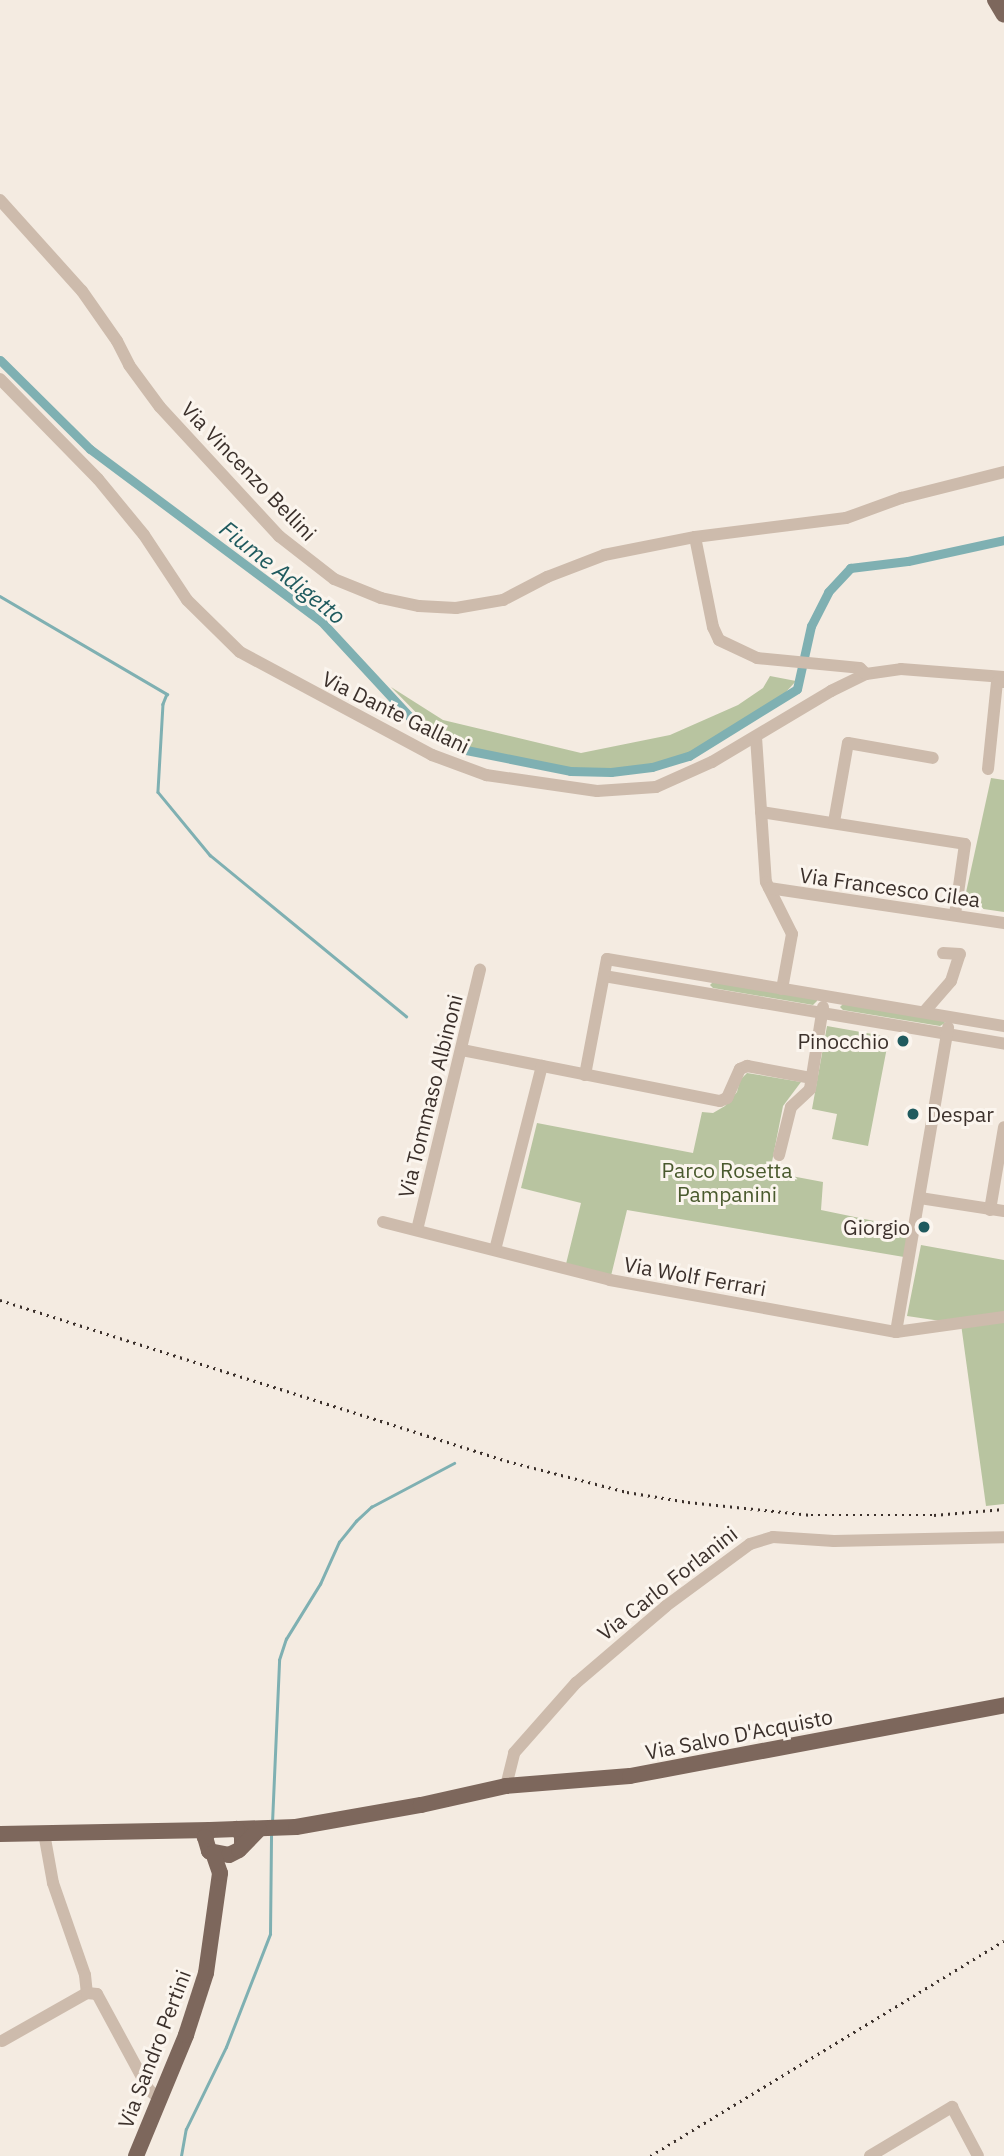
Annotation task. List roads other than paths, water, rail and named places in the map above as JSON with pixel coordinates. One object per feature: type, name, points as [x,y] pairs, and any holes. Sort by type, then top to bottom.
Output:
[{"type":"main road","points":[[995,0],[1004,15]]},
{"type":"main road","name":"Via Salvo D'Acquisto","points":[[269,1829],[386,1812],[506,1786],[629,1776],[1004,1705]]},
{"type":"main road","points":[[237,1829],[242,1835],[238,1850]]},
{"type":"main road","points":[[0,1834],[269,1829]]},
{"type":"main road","points":[[211,1830],[205,1837],[220,1874],[238,1850],[269,1829]]},
{"type":"main road","points":[[179,1832],[209,1850],[238,1850]]},
{"type":"main road","name":"Via Sandro Pertini","points":[[136,2156],[206,1973],[220,1874]]},
{"type":"street","name":"Via Vincenzo Bellini","points":[[0,200],[82,291],[117,341],[128,365],[160,407],[279,536],[334,579],[381,598],[419,606],[456,608],[503,600],[547,577],[604,555],[695,537],[846,518],[901,498],[1004,472]]},
{"type":"street","name":"Via Dante Gallani","points":[[0,379],[98,479],[144,535],[187,600],[215,631],[240,652],[432,755],[486,775],[597,791],[656,787],[681,779],[831,691],[866,674],[901,669],[1004,679]]},
{"type":"street","points":[[695,537],[713,627],[719,640],[757,658],[860,668],[866,674]]},
{"type":"street","points":[[988,769],[996,682],[1004,679]]},
{"type":"street","points":[[756,737],[766,882],[792,934],[782,989]]},
{"type":"street","points":[[834,822],[848,743],[933,758]]},
{"type":"street","points":[[761,811],[965,844],[956,914]]},
{"type":"street","name":"Via Francesco Cilea","points":[[769,888],[1004,923]]},
{"type":"street","points":[[924,1012],[951,981],[960,954],[943,953]]},
{"type":"street","points":[[585,1075],[607,960],[1004,1026]]},
{"type":"street","name":"Via Tommaso Albinoni","points":[[417,1230],[480,970]]},
{"type":"street","points":[[699,992],[702,975]]},
{"type":"street","points":[[604,976],[1004,1044]]},
{"type":"street","points":[[779,1155],[791,1107],[810,1089],[821,1013],[827,996]]},
{"type":"street","points":[[896,1332],[950,1017]]},
{"type":"street","points":[[462,1050],[720,1101],[727,1098],[740,1069],[747,1066],[812,1078]]},
{"type":"street","points":[[495,1250],[542,1066]]},
{"type":"street","points":[[990,1210],[1004,1127]]},
{"type":"street","points":[[920,1198],[1004,1211]]},
{"type":"street","name":"Via Wolf Ferrari","points":[[383,1222],[610,1280],[896,1332],[1004,1317]]},
{"type":"street","name":"Via Carlo Forlanini","points":[[506,1786],[514,1753],[576,1683],[666,1606],[750,1544],[773,1537],[834,1541],[1004,1537]]},
{"type":"street","points":[[44,1833],[53,1883],[85,1975],[87,1993]]},
{"type":"street","points":[[2,2041],[87,1993],[97,1994],[149,2090],[160,2099]]},
{"type":"street","points":[[870,2156],[952,2107],[978,2156]]},
{"type":"waterway","name":"Fiume Adigetto","points":[[0,360],[90,449],[321,621],[410,717],[466,750],[570,771],[611,772],[652,767],[689,756],[797,689],[811,626],[828,592],[850,568],[908,561],[1004,540]]},
{"type":"waterway","points":[[0,596],[167,694],[163,704],[158,792],[210,855],[406,1016]]},
{"type":"waterway","points":[[272,1823],[279,1660],[286,1639],[320,1584],[339,1542],[356,1521],[371,1507],[454,1463]]},
{"type":"waterway","points":[[181,2156],[186,2129],[226,2047],[270,1934],[271,1833]]},
{"type":"railway","points":[[0,1300],[507,1461],[627,1492],[688,1502],[811,1515],[934,1515],[1004,1509]]},
{"type":"railway","points":[[650,2156],[1004,1941]]},
{"type":"place","name":"Pinocchio","points":[[903,1041]]},
{"type":"place","name":"Despar","points":[[913,1114]]},
{"type":"place","name":"Giorgio","points":[[924,1227]]},
{"type":"park label","name":"Parco Rosetta Pampanini","points":[[727,1182]]}]
